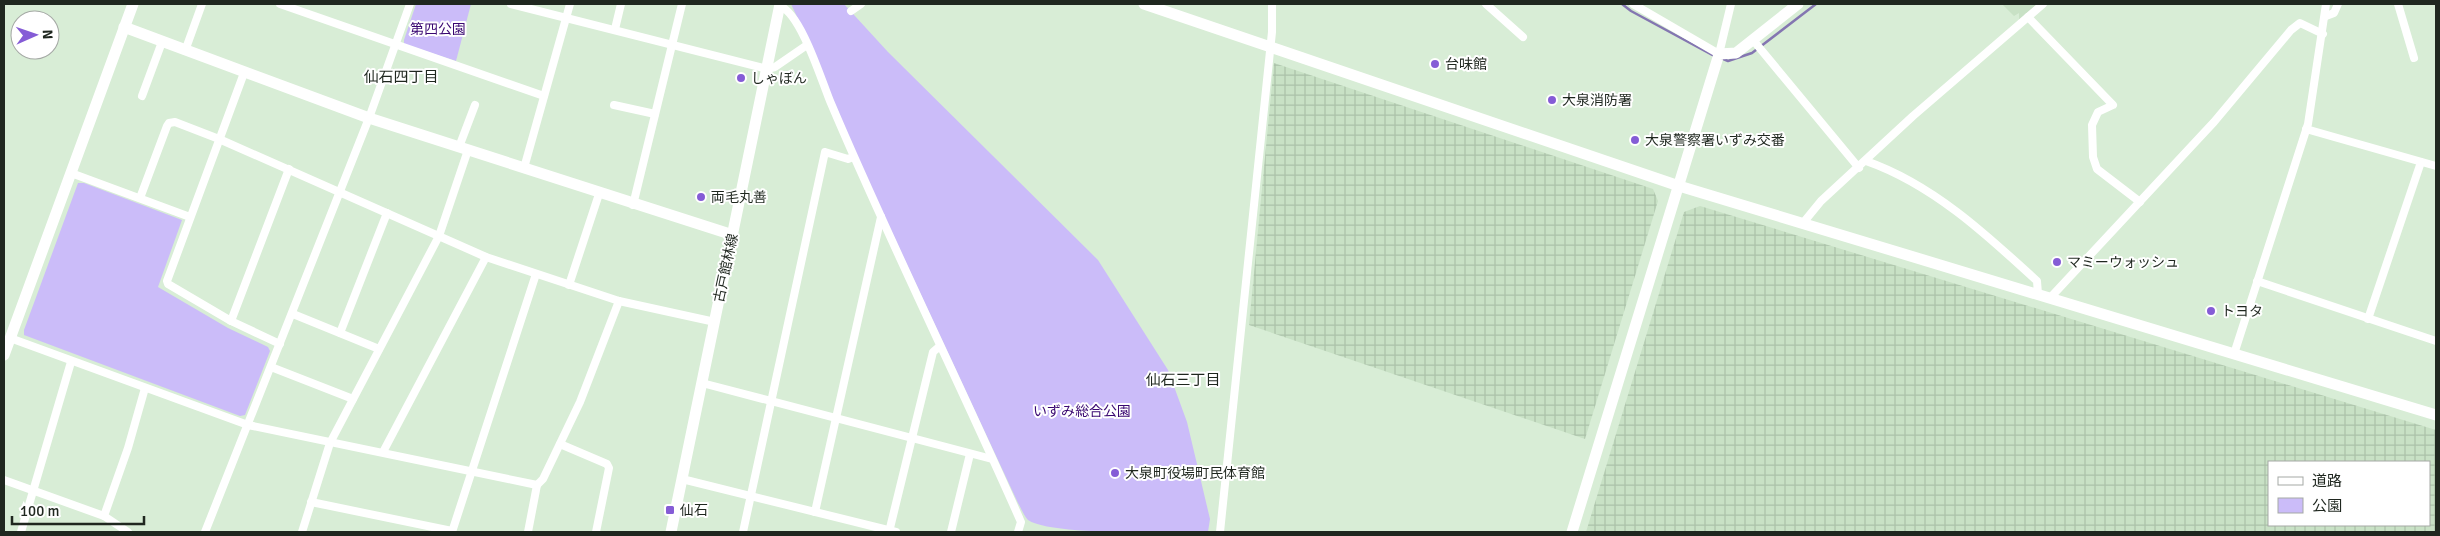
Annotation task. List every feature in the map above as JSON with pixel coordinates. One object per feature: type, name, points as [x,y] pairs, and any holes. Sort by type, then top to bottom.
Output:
[{"type":"street","points":[[4,355],[133,4]]},
{"type":"street","points":[[185,51],[202,4]]},
{"type":"street","points":[[280,4],[544,96]]},
{"type":"street","points":[[205,532],[370,118],[410,4]]},
{"type":"street","points":[[511,4],[767,69],[775,67],[807,46]]},
{"type":"street","points":[[524,168],[570,4]]},
{"type":"street","points":[[615,30],[621,4]]},
{"type":"street","points":[[633,205],[682,4]]},
{"type":"street","points":[[851,12],[861,4]]},
{"type":"street","points":[[1144,4],[1679,186],[2436,416]]},
{"type":"street","points":[[1220,532],[1271,47],[1272,4]]},
{"type":"street","points":[[1486,4],[1523,37]]},
{"type":"street","points":[[1633,4],[1719,54],[1736,53],[1798,4]]},
{"type":"street","points":[[1803,223],[1821,201],[1859,168],[1913,116],[2043,4]]},
{"type":"street","points":[[2234,354],[2306,130],[2326,16],[2326,4]]},
{"type":"street","points":[[2326,16],[2334,13],[2338,4]]},
{"type":"street","points":[[2398,4],[2414,58]]},
{"type":"street","points":[[780,5],[791,13],[807,46],[854,157],[1021,522],[1018,532]]},
{"type":"street","name":"古戸館林線","points":[[671,532],[780,5]]},
{"type":"street","points":[[1572,532],[1719,54],[1729,5]]},
{"type":"street","points":[[2028,17],[2113,105],[2098,112],[2092,125],[2093,157],[2097,169],[2140,202]]},
{"type":"street","points":[[2050,298],[2243,88],[2291,30],[2300,24],[2323,34]]},
{"type":"street","points":[[124,27],[244,73],[370,118],[633,205],[733,235]]},
{"type":"street","points":[[1753,40],[1859,168]]},
{"type":"street","points":[[142,96],[162,42]]},
{"type":"street","points":[[244,73],[167,281],[168,284],[230,320],[280,344]]},
{"type":"street","points":[[302,532],[330,443],[439,236],[475,105]]},
{"type":"street","points":[[614,105],[655,114]]},
{"type":"street","points":[[140,198],[169,122],[174,122],[289,169],[486,257],[619,301],[715,322]]},
{"type":"street","points":[[2306,130],[2436,166]]},
{"type":"street","points":[[743,532],[825,152],[848,159],[854,157]]},
{"type":"street","points":[[1866,161],[1891,170],[1915,183],[1986,234],[2036,281],[2038,294]]},
{"type":"street","points":[[2368,319],[2421,162]]},
{"type":"street","points":[[230,320],[289,169]]},
{"type":"street","points":[[71,173],[190,217]]},
{"type":"street","points":[[569,285],[599,194]]},
{"type":"street","points":[[340,333],[387,213]]},
{"type":"street","points":[[815,512],[881,217]]},
{"type":"street","points":[[383,452],[486,257]]},
{"type":"street","points":[[311,502],[452,531],[536,274]]},
{"type":"street","points":[[2257,281],[2436,341]]},
{"type":"street","points":[[528,532],[537,485],[543,479],[580,402],[619,301]]},
{"type":"street","points":[[293,314],[379,348]]},
{"type":"street","points":[[10,338],[71,362],[248,425],[537,485]]},
{"type":"street","points":[[682,479],[891,532],[933,352],[940,346]]},
{"type":"street","points":[[21,532],[71,362]]},
{"type":"street","points":[[271,367],[353,399]]},
{"type":"street","points":[[702,383],[992,459]]},
{"type":"street","points":[[104,516],[128,448],[145,388]]},
{"type":"street","points":[[560,444],[607,464],[610,468],[596,532]]},
{"type":"street","points":[[950,532],[970,454]]},
{"type":"street","points":[[4,480],[104,516],[123,531]]},
{"type":"shaded area","points":[[2002,4],[2038,4],[2019,20],[2019,13],[2014,16]]},
{"type":"shaded area","points":[[1274,63],[1653,189],[1658,201],[1585,439],[1249,325]]},
{"type":"shaded area","points":[[1700,206],[2436,430],[2436,532],[1586,532],[1684,212]]},
{"type":"green space","name":"第四公園","points":[[416,4],[471,4],[456,61],[404,44]]},
{"type":"green space","name":"いずみ総合公園","points":[[791,4],[844,4],[888,52],[1098,260],[1168,370],[1187,422],[1210,519],[1208,532],[1086,531],[1061,529],[1028,520],[1018,503],[861,166],[810,44]]},
{"type":"green space","points":[[78,183],[84,183],[182,220],[158,287],[228,328],[268,347],[270,351],[245,415],[240,416],[24,335],[24,330]]},
{"type":"waterway","points":[[1622,4],[1631,11],[1716,57]]},
{"type":"waterway","points":[[1721,58],[1728,61],[1752,53],[1816,4]]},
{"type":"place","name":"台味館","points":[[1435,64]]},
{"type":"place","name":"しゃぼん","points":[[741,78]]},
{"type":"place","name":"大泉消防署","points":[[1552,100]]},
{"type":"place","name":"大泉警察署いずみ交番","points":[[1635,140]]},
{"type":"place","name":"両毛丸善","points":[[701,197]]},
{"type":"place","name":"マミーウォッシュ","points":[[2057,262]]},
{"type":"place","name":"トヨタ","points":[[2211,311]]},
{"type":"place","name":"大泉町役場町民体育館","points":[[1115,473]]},
{"type":"place","name":"仙石","points":[[670,510]]},
{"type":"district","name":"仙石四丁目","points":[[401,77]]},
{"type":"district","name":"仙石三丁目","points":[[1183,380]]}]
